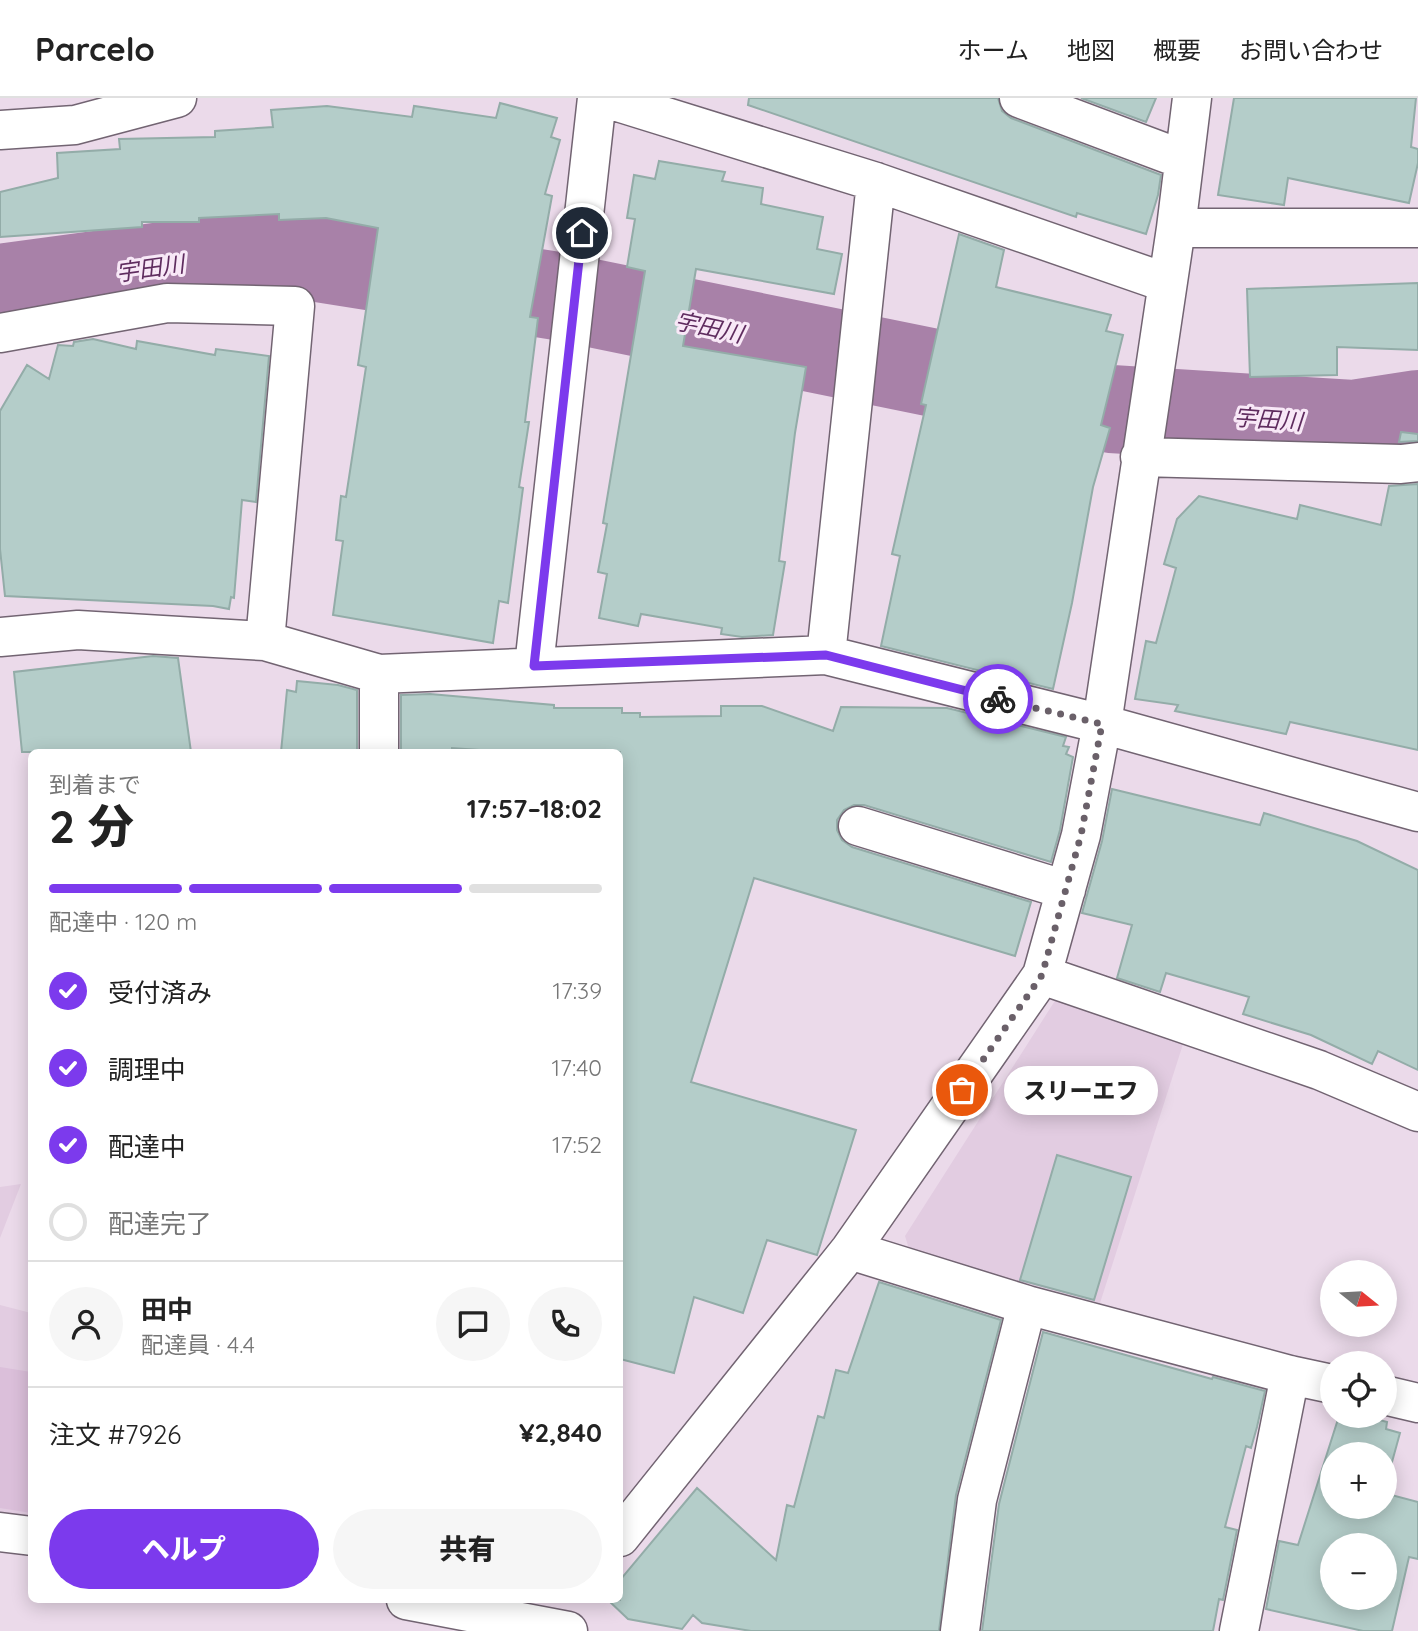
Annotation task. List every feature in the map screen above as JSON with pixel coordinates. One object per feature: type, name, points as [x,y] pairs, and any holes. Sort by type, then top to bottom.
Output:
[{"type":"street","points":[[0,130],[75,125],[177,98]]},
{"type":"street","points":[[534,666],[597,98]]},
{"type":"street","points":[[605,98],[876,182],[1167,283]]},
{"type":"street","points":[[1019,98],[1184,160]]},
{"type":"street","points":[[623,1533],[850,1250],[1042,975],[1081,835],[1102,724],[1176,228],[1192,98]]},
{"type":"street","points":[[826,655],[876,182]]},
{"type":"street","points":[[1176,228],[1418,228]]},
{"type":"street","points":[[0,334],[167,303],[295,306],[265,641]]},
{"type":"street","points":[[1141,455],[1401,464],[1418,462]]},
{"type":"street","points":[[0,637],[78,630],[265,641],[379,674],[826,655],[1102,724],[1418,812]]},
{"type":"street","points":[[379,674],[379,749]]},
{"type":"street","points":[[858,826],[1066,890]]},
{"type":"street","points":[[1042,975],[1319,1070],[1418,1112]]},
{"type":"street","points":[[850,1250],[1027,1305],[1320,1381]]},
{"type":"street","points":[[960,1631],[977,1500],[1027,1305]]},
{"type":"street","points":[[1239,1631],[1290,1375]]},
{"type":"street","points":[[1397,1398],[1418,1403]]},
{"type":"street","points":[[0,1532],[28,1536]]},
{"type":"street","points":[[427,1603],[557,1622]]},
{"type":"shaded area","points":[[1058,996],[1184,1041],[1100,1303],[910,1252],[905,1236]]},
{"type":"shaded area","points":[[21,1184],[0,1238],[0,1187]]},
{"type":"shaded area","points":[[0,1305],[28,1312],[28,1522],[0,1517]]},
{"type":"shaded area","points":[[0,1367],[28,1372],[28,1513],[0,1508]]},
{"type":"building","points":[[749,98],[998,98],[1002,111],[1011,118],[1161,175],[1158,195],[1146,234],[1077,213],[1076,217],[748,105]]},
{"type":"building","points":[[1081,98],[1156,98],[1146,122]]},
{"type":"building","points":[[1234,98],[1416,98],[1411,147],[1418,149],[1418,163],[1409,203],[1288,178],[1284,205],[1218,195]]},
{"type":"building","points":[[500,103],[557,118],[551,137],[560,140],[545,194],[552,196],[530,317],[538,318],[525,422],[529,422],[519,487],[523,488],[508,603],[499,601],[493,643],[333,615],[343,541],[336,540],[341,496],[346,497],[366,367],[358,365],[378,228],[326,218],[279,220],[279,214],[199,218],[199,222],[142,222],[142,227],[0,237],[0,192],[58,178],[57,153],[120,149],[119,139],[215,137],[215,131],[273,127],[271,110],[327,106],[412,117],[414,106],[496,118]]},
{"type":"building","points":[[659,161],[725,172],[722,181],[763,188],[761,204],[823,217],[817,249],[842,254],[834,294],[696,269],[683,346],[806,367],[779,561],[785,562],[773,635],[742,637],[721,634],[722,628],[641,614],[638,626],[599,618],[607,574],[598,572],[607,524],[603,523],[645,271],[627,267],[635,219],[627,218],[634,175],[655,179]]},
{"type":"building","points":[[959,234],[1004,250],[996,287],[1111,315],[1106,331],[1123,335],[1101,425],[1110,428],[1093,487],[1053,689],[881,646],[900,556],[892,554],[926,405],[921,404]]},
{"type":"building","points":[[1418,283],[1418,350],[1337,347],[1337,375],[1250,377],[1247,289]]},
{"type":"building","points":[[93,339],[136,349],[137,341],[215,355],[216,349],[269,356],[256,502],[242,500],[234,598],[231,597],[229,609],[5,596],[0,549],[0,411],[27,365],[49,379],[58,345],[73,346],[74,342]]},
{"type":"building","points":[[1401,432],[1418,434],[1418,441],[1399,442]]},
{"type":"building","points":[[1418,484],[1418,750],[1290,722],[1286,734],[1175,711],[1178,705],[1135,699],[1146,641],[1156,643],[1176,568],[1164,564],[1177,519],[1199,496],[1297,519],[1300,505],[1381,525],[1389,486]]},
{"type":"building","points":[[153,656],[178,658],[191,749],[28,749],[28,752],[22,752],[14,672]]},
{"type":"building","points":[[297,681],[338,685],[357,690],[357,749],[281,749],[287,690],[296,692]]},
{"type":"building","points":[[430,694],[554,705],[554,708],[622,708],[622,713],[640,713],[640,717],[721,716],[721,706],[762,706],[833,731],[841,707],[947,708],[1066,737],[1063,746],[1069,747],[1066,754],[1073,757],[1060,830],[1051,862],[864,805],[854,805],[844,810],[837,820],[837,830],[842,840],[852,847],[1031,902],[1015,956],[754,878],[691,1082],[856,1130],[817,1255],[767,1240],[743,1313],[694,1297],[674,1373],[623,1360],[623,749],[401,749],[401,695]]},
{"type":"building","points":[[1112,789],[1260,825],[1264,813],[1357,841],[1418,870],[1418,1070],[1378,1051],[1372,1064],[1311,1035],[1243,1014],[1249,997],[1166,973],[1160,992],[1117,978],[1132,925],[1082,913],[1102,841]]},
{"type":"building","points":[[1057,1155],[1131,1177],[1094,1300],[1020,1280]]},
{"type":"building","points":[[879,1282],[1001,1320],[956,1495],[939,1631],[751,1631],[702,1623],[693,1615],[682,1629],[628,1619],[611,1603],[623,1603],[623,1576],[697,1488],[776,1560],[787,1505],[794,1507],[818,1416],[824,1418],[836,1370],[848,1373]]},
{"type":"building","points":[[1043,1332],[1265,1391],[1251,1448],[1246,1446],[1225,1527],[1237,1530],[1223,1600],[1219,1599],[1213,1631],[982,1631],[999,1504]]},
{"type":"building","points":[[1335,1428],[1386,1428],[1400,1433],[1397,1444],[1331,1442]]},
{"type":"building","points":[[1320,1476],[1320,1519],[1397,1519],[1397,1496],[1418,1502],[1418,1559],[1409,1557],[1397,1609],[1397,1533],[1320,1533],[1320,1610],[1397,1610],[1392,1631],[1363,1631],[1266,1609],[1279,1541],[1298,1545]]},
{"type":"waterway","name":"宇田川","points":[[0,288],[274,251],[557,296],[1111,409],[1353,424],[1418,414]]},
{"type":"way so far","points":[[962,1090],[1042,975],[1081,835],[1102,724],[998,699]]},
{"type":"place","name":"スリーエフ","points":[[962,1090]]},
{"type":"route","points":[[582,233],[534,666],[826,655],[998,699]]}]
